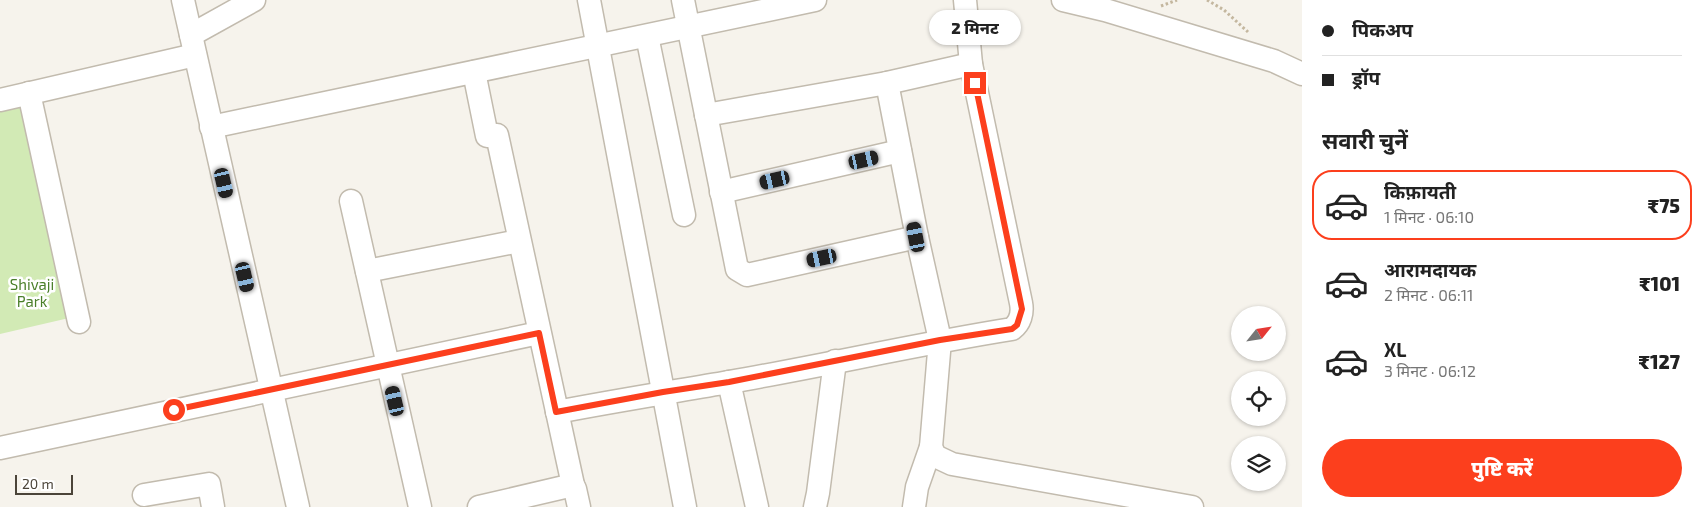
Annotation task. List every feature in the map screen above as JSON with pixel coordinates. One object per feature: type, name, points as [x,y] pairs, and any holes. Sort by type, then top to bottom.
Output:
[{"type":"street","points":[[183,0],[298,507]]},
{"type":"street","points":[[0,100],[193,45],[254,0]]},
{"type":"street","points":[[589,0],[685,507]]},
{"type":"street","points":[[683,0],[737,269],[747,275],[916,237]]},
{"type":"street","points":[[211,127],[815,0]]},
{"type":"street","points":[[556,412],[729,382],[940,340],[1012,329],[1017,325],[1022,309],[971,64],[965,0]]},
{"type":"street","points":[[1063,0],[1105,10],[1274,61],[1302,74]]},
{"type":"street","points":[[647,36],[684,215]]},
{"type":"street","points":[[706,115],[887,83],[971,64]]},
{"type":"street","points":[[474,72],[486,136],[496,135],[556,412],[579,507]]},
{"type":"street","points":[[887,83],[916,237],[940,340],[931,447],[917,487],[914,507]]},
{"type":"street","points":[[29,93],[79,322]]},
{"type":"street","points":[[721,192],[900,151]]},
{"type":"street","points":[[351,201],[420,507]]},
{"type":"street","points":[[367,271],[519,241]]},
{"type":"street","points":[[0,448],[539,333]]},
{"type":"street","points":[[815,507],[834,361]]},
{"type":"street","points":[[729,382],[757,507]]},
{"type":"street","points":[[931,447],[935,456],[952,464],[1192,507]]},
{"type":"street","points":[[144,495],[209,484],[213,507]]},
{"type":"street","points":[[479,507],[573,486]]},
{"type":"green space","name":"Shivaji Park","points":[[21,103],[69,318],[0,334],[0,108]]},
{"type":"route","points":[[174,410],[539,333],[556,412],[729,382],[940,340],[1012,329],[1017,325],[1022,309],[975,83]]}]
